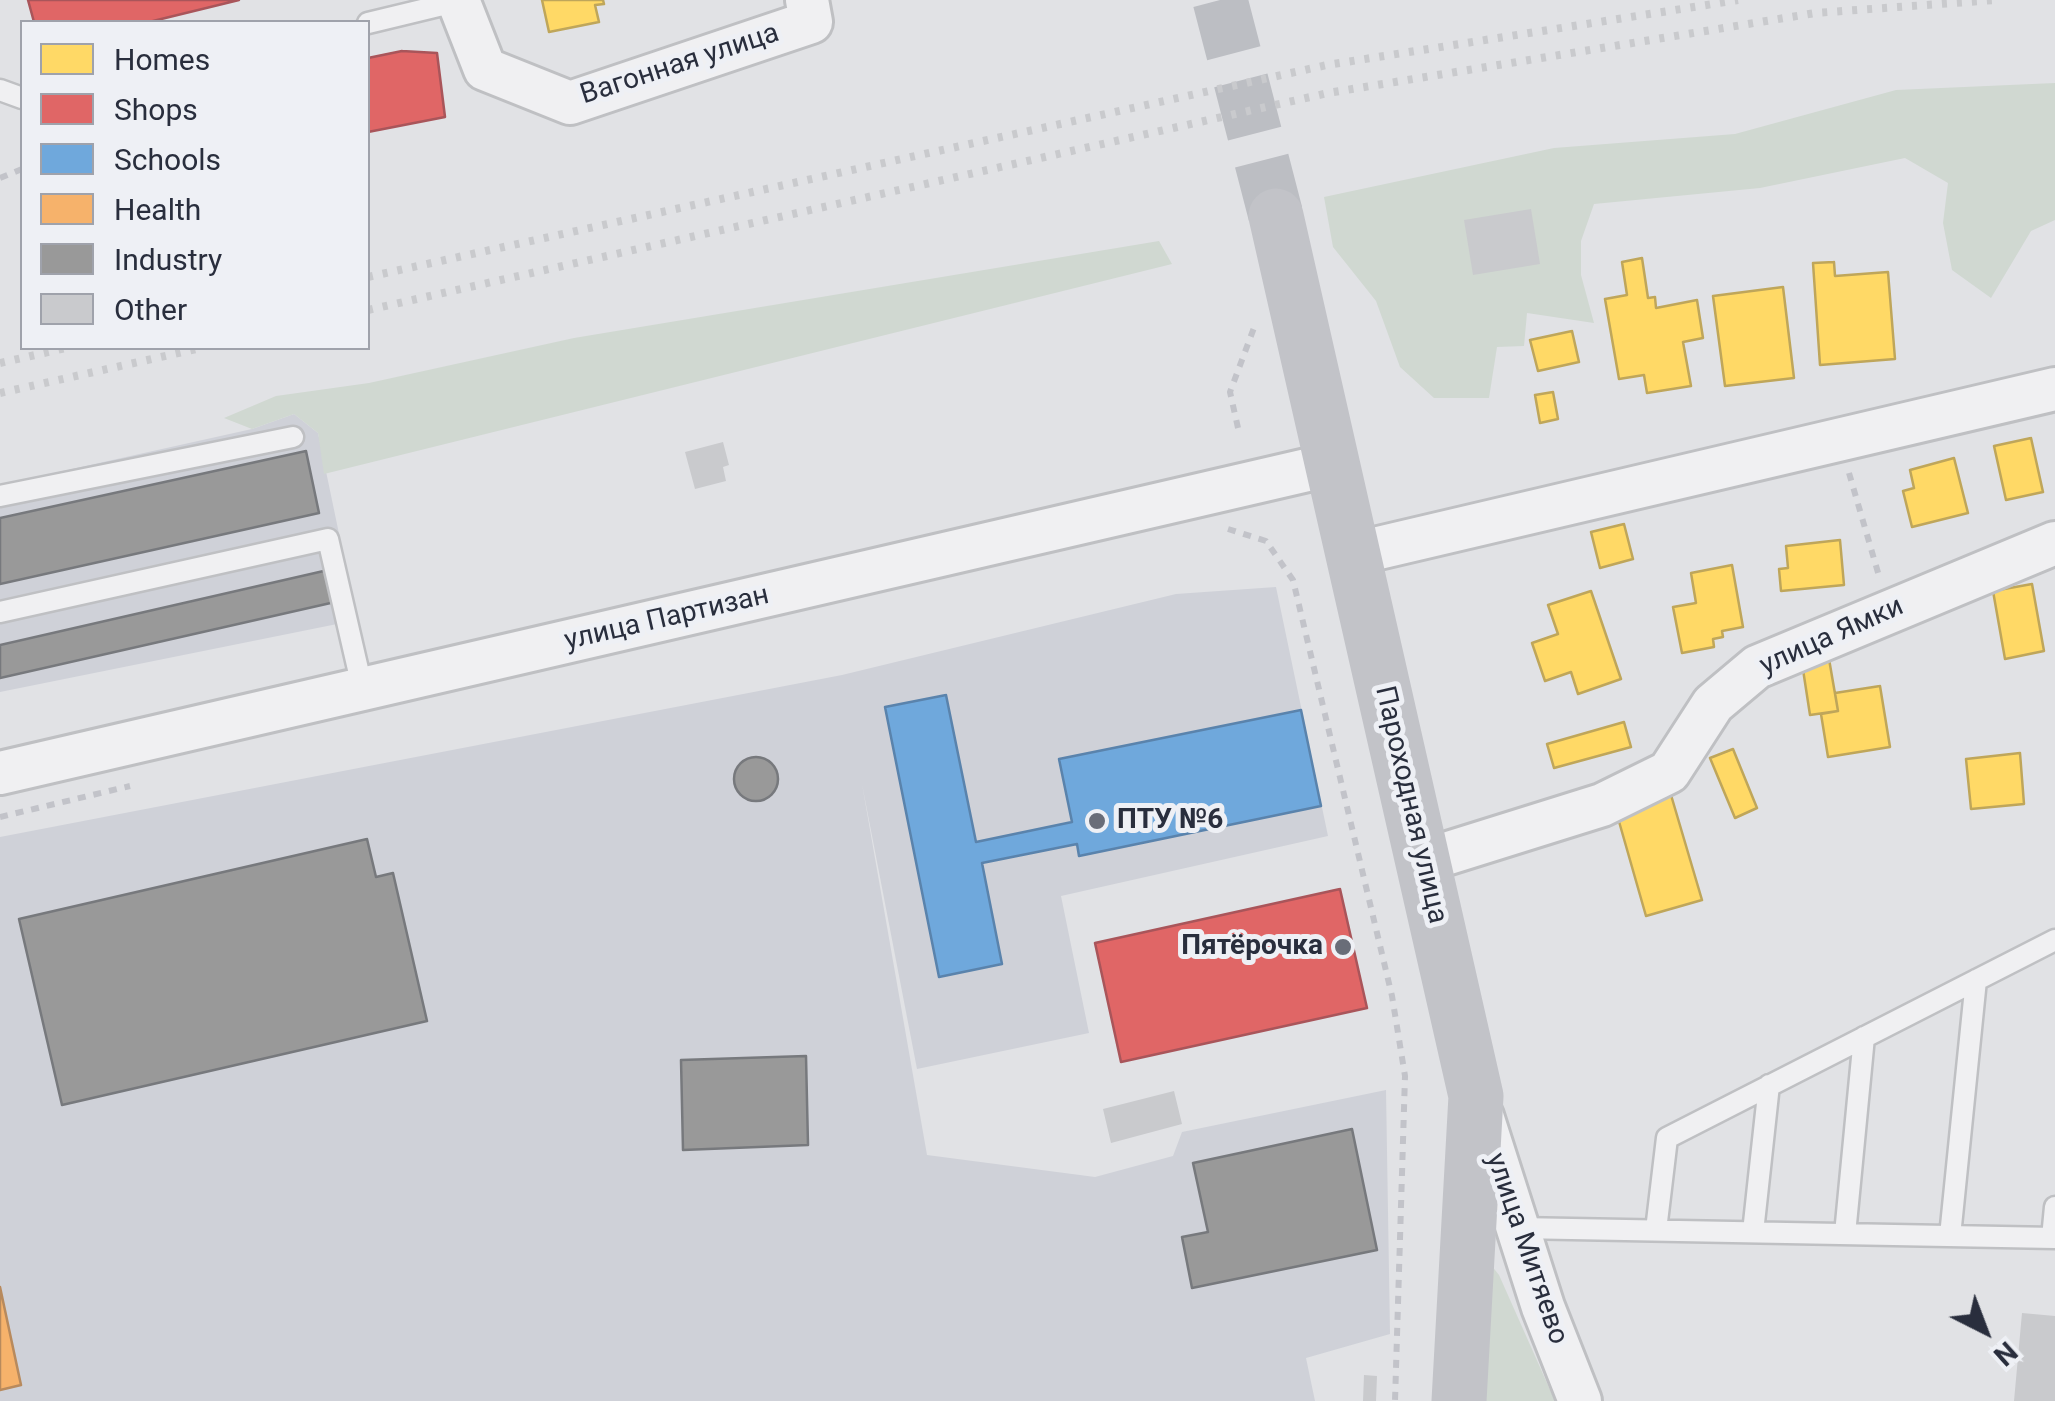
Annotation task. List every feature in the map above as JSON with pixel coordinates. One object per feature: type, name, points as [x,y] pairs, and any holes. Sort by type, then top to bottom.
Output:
[{"type":"main road","name":"Пароходная улица","points":[[1276,216],[1476,1096],[1459,1401]]},
{"type":"street","name":"Вагонная улица","points":[[458,0],[485,69],[570,103],[811,22],[807,0]]},
{"type":"street","points":[[1353,554],[2055,388]]},
{"type":"street","name":"улица Партизан","points":[[0,773],[1334,464]]},
{"type":"street","name":"улица Ямки","points":[[1423,861],[1602,805],[1669,772],[1713,704],[1757,666],[2055,543]]},
{"type":"street","name":"улица Митяево","points":[[1476,1096],[1580,1401]]},
{"type":"lane","points":[[370,22],[458,0]]},
{"type":"lane","points":[[0,496],[293,437]]},
{"type":"lane","points":[[0,612],[328,538],[363,691]]},
{"type":"lane","points":[[1656,1230],[1666,1138],[2055,940]]},
{"type":"lane","points":[[1950,1236],[1976,980]]},
{"type":"lane","points":[[1845,1234],[1864,1037]]},
{"type":"lane","points":[[1753,1232],[1769,1085]]},
{"type":"lane","points":[[1518,1228],[2053,1238],[2055,1207]]},
{"type":"path","points":[[1238,428],[1230,392],[1251,341],[1258,309]]},
{"type":"path","points":[[1839,439],[1890,611]]},
{"type":"path","points":[[1210,532],[1226,528],[1266,541],[1294,580],[1392,996],[1405,1076],[1394,1401]]},
{"type":"path","points":[[0,816],[135,784]]},
{"type":"shaded area","points":[[2055,83],[2055,220],[2031,231],[1991,298],[1952,270],[1943,223],[1948,183],[1905,158],[1760,188],[1594,204],[1581,241],[1581,275],[1594,323],[1527,313],[1524,346],[1497,347],[1489,398],[1434,398],[1400,367],[1376,301],[1333,247],[1324,197],[1554,148],[1735,134],[1896,90]]},
{"type":"shaded area","points":[[1159,241],[1172,264],[324,474],[318,433],[294,414],[252,429],[224,418],[276,396],[369,383],[574,338]]},
{"type":"shaded area","points":[[294,414],[318,433],[357,620],[0,692],[0,485],[252,429]]},
{"type":"shaded area","points":[[1276,587],[1328,836],[1061,896],[1089,1033],[917,1069],[862,784],[927,1155],[1095,1177],[1173,1156],[1182,1132],[1386,1090],[1390,1334],[1306,1358],[1315,1401],[0,1401],[0,837],[842,675],[1176,594]]},
{"type":"shaded area","points":[[1491,1265],[1499,1275],[1555,1401],[1476,1401]]},
{"type":"building: Homes","points":[[542,0],[603,0],[604,4],[595,5],[599,22],[549,32]]},
{"type":"building: Homes","points":[[1642,258],[1648,298],[1655,297],[1656,308],[1697,300],[1703,338],[1683,342],[1691,386],[1647,393],[1644,375],[1619,379],[1605,299],[1627,295],[1622,262]]},
{"type":"building: Homes","points":[[1834,262],[1835,276],[1888,272],[1895,359],[1820,365],[1813,263]]},
{"type":"building: Homes","points":[[1783,287],[1794,378],[1725,386],[1713,296]]},
{"type":"building: Homes","points":[[1572,331],[1579,362],[1538,371],[1530,340]]},
{"type":"building: Homes","points":[[1553,392],[1558,419],[1540,423],[1535,395]]},
{"type":"building: Homes","points":[[2031,438],[2043,492],[2006,500],[1994,446]]},
{"type":"building: Homes","points":[[1954,458],[1968,513],[1912,527],[1903,491],[1914,488],[1910,470]]},
{"type":"building: Homes","points":[[1624,524],[1633,559],[1600,568],[1591,532]]},
{"type":"building: Homes","points":[[1840,540],[1844,585],[1781,591],[1779,569],[1788,568],[1786,546]]},
{"type":"building: Homes","points":[[1732,565],[1743,627],[1722,631],[1723,637],[1713,639],[1714,647],[1682,653],[1673,607],[1696,603],[1691,573]]},
{"type":"building: Homes","points":[[2032,584],[2044,651],[2005,659],[1993,591]]},
{"type":"building: Homes","points":[[1591,591],[1621,679],[1578,694],[1571,672],[1545,681],[1532,643],[1558,634],[1548,605]]},
{"type":"building: Homes","points":[[1829,659],[1838,711],[1810,715],[1802,663]]},
{"type":"building: Homes","points":[[1880,686],[1890,747],[1828,757],[1821,714],[1838,711],[1835,693]]},
{"type":"building: Homes","points":[[1624,722],[1631,747],[1554,768],[1547,744]]},
{"type":"building: Homes","points":[[1733,749],[1757,808],[1735,818],[1710,758]]},
{"type":"building: Homes","points":[[2020,753],[2024,804],[1971,809],[1966,759]]},
{"type":"building: Homes","points":[[1671,795],[1702,900],[1646,916],[1616,811]]},
{"type":"building: Shops","points":[[28,0],[239,0],[157,20],[33,20]]},
{"type":"building: Shops","points":[[402,51],[437,53],[445,117],[370,132],[370,58]]},
{"type":"building: Shops","points":[[1340,889],[1367,1008],[1121,1062],[1095,943]]},
{"type":"building: Schools","points":[[946,695],[976,842],[1072,822],[1059,759],[1301,710],[1321,806],[1079,856],[1077,844],[982,863],[1002,964],[939,977],[885,707]]},
{"type":"building: Health","points":[[0,1287],[21,1385],[0,1390]]},
{"type":"building: Industry","points":[[306,451],[319,513],[0,584],[0,518]]},
{"type":"building: Industry","points":[[328,570],[335,602],[0,678],[0,645]]},
{"type":"building: Industry","points":[[756,757],[772,763],[778,779],[772,795],[756,801],[740,795],[734,779],[740,763]]},
{"type":"building: Industry","points":[[367,839],[376,877],[393,873],[427,1021],[62,1105],[19,919]]},
{"type":"building: Industry","points":[[806,1056],[808,1145],[683,1150],[681,1060]]},
{"type":"building: Industry","points":[[1352,1129],[1377,1250],[1192,1288],[1182,1237],[1208,1232],[1193,1163]]},
{"type":"building: Other","points":[[1531,209],[1540,264],[1473,275],[1464,220]]},
{"type":"building: Other","points":[[723,442],[729,465],[723,467],[726,481],[695,489],[685,452]]},
{"type":"building: Other","points":[[1174,1091],[1182,1124],[1111,1143],[1103,1109]]},
{"type":"building: Other","points":[[2022,1313],[2055,1316],[2055,1401],[2014,1401]]},
{"type":"building: Other","points":[[1364,1375],[1377,1376],[1376,1401],[1363,1401]]},
{"type":"tunnel","points":[[1220,0],[1276,216]]},
{"type":"railway","points":[[370,277],[1327,65],[1738,0]]},
{"type":"railway","points":[[370,310],[1328,93],[1815,13],[1995,0]]},
{"type":"railway","points":[[0,363],[57,350]]},
{"type":"railway","points":[[0,393],[192,350]]},
{"type":"place","name":"ПТУ №6","points":[[1097,821]]},
{"type":"place","name":"Пятёрочка","points":[[1343,947]]}]
